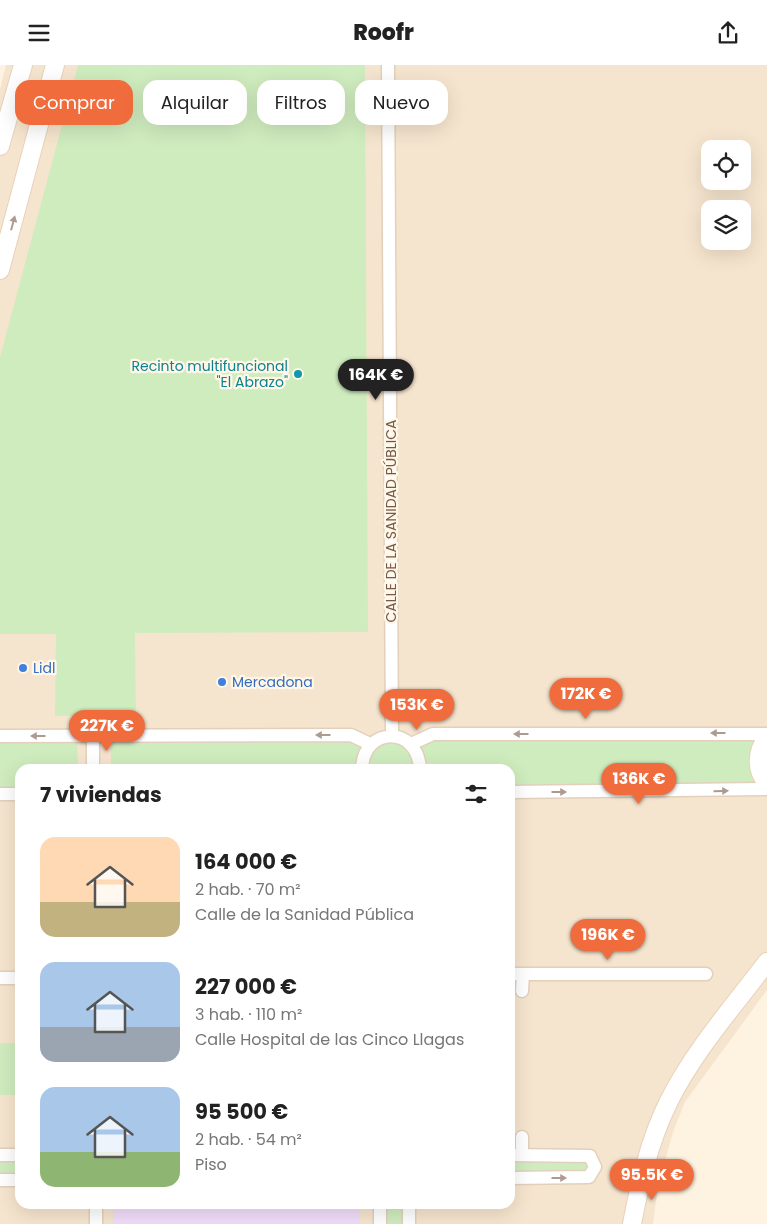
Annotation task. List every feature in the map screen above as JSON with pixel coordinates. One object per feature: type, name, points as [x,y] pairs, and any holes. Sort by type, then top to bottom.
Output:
[{"type":"main road","points":[[0,146],[23,65]]},
{"type":"main road","points":[[0,270],[55,65]]},
{"type":"main road","points":[[767,738],[759,755],[759,769],[767,782]]},
{"type":"main road","points":[[632,1224],[641,1173],[669,1102],[690,1067],[767,962]]},
{"type":"street","name":"CALLE DE LA SANIDAD PÚBLICA","points":[[388,65],[392,736]]},
{"type":"street","points":[[411,743],[433,734],[767,734]]},
{"type":"street","points":[[0,736],[351,735],[370,744]]},
{"type":"street","points":[[93,736],[93,764]]},
{"type":"street","points":[[363,764],[365,751],[370,744],[378,738],[392,736],[411,743],[417,751],[419,764]]},
{"type":"street","points":[[515,792],[767,789]]},
{"type":"street","points":[[0,795],[15,795]]},
{"type":"street","points":[[522,991],[516,974],[706,974]]},
{"type":"street","points":[[0,978],[15,978]]},
{"type":"street","points":[[515,1178],[589,1177],[594,1172],[594,1160],[590,1156],[516,1155],[522,1137]]},
{"type":"street","points":[[0,1155],[15,1155]]},
{"type":"street","points":[[0,1180],[15,1180]]},
{"type":"street","points":[[96,1209],[96,1224]]},
{"type":"street","points":[[380,1209],[380,1224]]},
{"type":"street","points":[[409,1209],[409,1224]]},
{"type":"shaded area","points":[[6,65],[767,65],[767,990],[685,1102],[673,1132],[658,1186],[653,1224],[0,1224],[0,89]]},
{"type":"shaded area","points":[[113,1209],[359,1209],[360,1224],[113,1224]]},
{"type":"green space","points":[[78,65],[365,65],[365,80],[355,80],[355,125],[365,125],[368,632],[135,633],[136,715],[55,716],[56,634],[0,634],[0,357],[62,125],[133,125],[133,80],[74,80]]},
{"type":"green space","points":[[433,734],[767,734],[767,789],[515,792],[515,764],[111,764],[111,736],[351,735],[370,744]]},
{"type":"green space","points":[[0,736],[77,736],[78,764],[15,764],[15,794],[0,794]]},
{"type":"green space","points":[[0,1043],[15,1043],[15,1095],[0,1095]]},
{"type":"green space","points":[[0,1155],[15,1155],[15,1180],[0,1180]]},
{"type":"green space","points":[[515,1155],[582,1156],[594,1172],[515,1178]]},
{"type":"green space","points":[[380,1209],[409,1209],[409,1224],[380,1224]]},
{"type":"place","name":"Recinto multifuncional \"El Abrazo\"","points":[[298,374]]},
{"type":"place","name":"Lidl","points":[[23,668]]},
{"type":"place","name":"Mercadona","points":[[222,682]]}]
